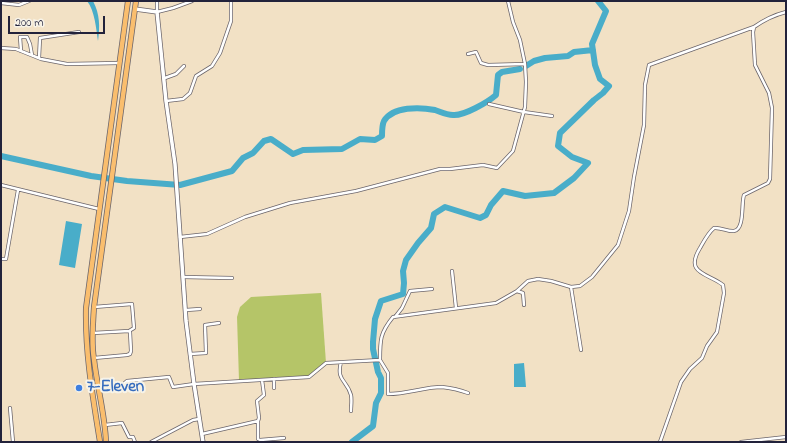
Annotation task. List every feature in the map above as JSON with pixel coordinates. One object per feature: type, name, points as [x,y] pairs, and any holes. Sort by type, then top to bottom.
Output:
[{"type":"highway","points":[[100,442],[91,389],[85,328],[86,308],[128,1]]},
{"type":"highway","points":[[107,442],[94,358],[92,333],[112,169],[136,1]]},
{"type":"street","points":[[1,3],[19,5],[29,1]]},
{"type":"street","points":[[157,1],[166,101],[176,185],[190,354],[203,442]]},
{"type":"street","points":[[135,9],[157,12],[192,1]]},
{"type":"street","points":[[166,101],[183,100],[190,93],[196,76],[212,66],[220,53],[231,21],[231,1]]},
{"type":"street","points":[[180,238],[207,234],[245,217],[290,203],[356,191],[440,169],[483,165],[497,168],[513,151],[524,112],[526,82],[525,64],[520,40],[513,22],[508,1]]},
{"type":"street","points":[[394,317],[496,303],[517,291],[528,281],[538,279],[571,287],[580,286],[592,277],[618,245],[629,211],[644,125],[645,85],[649,65],[754,27],[770,18],[786,12]]},
{"type":"street","points":[[660,442],[681,382],[690,369],[702,358],[707,346],[718,332],[720,324],[724,293],[723,285],[697,269],[694,262],[695,256],[709,233],[714,228],[733,231],[737,229],[741,222],[743,208],[742,199],[744,195],[768,183],[770,179],[772,108],[769,93],[755,65],[753,42],[754,27]]},
{"type":"street","points":[[38,58],[40,38],[79,32]]},
{"type":"street","points":[[21,51],[20,37],[27,37],[32,55]]},
{"type":"street","points":[[1,48],[16,49],[38,58],[67,64],[120,63]]},
{"type":"street","points":[[468,54],[476,52],[481,63],[488,65],[525,64]]},
{"type":"street","points":[[165,78],[176,74],[184,66]]},
{"type":"street","points":[[489,104],[524,112],[552,116]]},
{"type":"street","points":[[1,185],[99,209]]},
{"type":"street","points":[[1,259],[6,259],[18,190]]},
{"type":"street","points":[[452,271],[456,308]]},
{"type":"street","points":[[183,277],[232,278]]},
{"type":"street","points":[[571,287],[581,350]]},
{"type":"street","points":[[432,289],[410,291],[402,308],[388,324],[380,341],[380,360],[388,373],[388,394],[405,394],[443,387],[468,393]]},
{"type":"street","points":[[517,291],[523,293],[524,305]]},
{"type":"street","points":[[92,333],[129,331],[134,328],[132,304],[94,307]]},
{"type":"street","points":[[186,310],[200,309]]},
{"type":"street","points":[[190,354],[206,353],[205,325],[219,323]]},
{"type":"street","points":[[94,358],[130,354],[129,331]]},
{"type":"street","points":[[99,391],[119,388],[127,381],[169,377],[173,387],[194,384],[308,377],[326,363],[380,360]]},
{"type":"street","points":[[341,362],[339,370],[341,379],[350,394],[351,411]]},
{"type":"street","points":[[274,379],[274,388]]},
{"type":"street","points":[[262,380],[264,395],[257,401],[259,418],[258,439],[284,438]]},
{"type":"street","points":[[10,408],[13,442]]},
{"type":"street","points":[[150,442],[193,420],[200,419]]},
{"type":"street","points":[[202,434],[258,421]]},
{"type":"street","points":[[105,427],[122,423],[129,437],[133,437],[135,442]]},
{"type":"street","points":[[741,442],[786,437]]},
{"type":"green space","points":[[321,293],[326,363],[309,377],[239,381],[237,317],[240,307],[251,297]]},
{"type":"water","points":[[87,1],[93,1],[97,11],[99,26],[98,41],[93,15]]},
{"type":"water","points":[[66,221],[82,224],[75,268],[59,265]]},
{"type":"water","points":[[524,363],[526,387],[514,387],[514,364]]},
{"type":"waterway","points":[[352,442],[373,426],[376,403],[381,393],[381,378],[378,372],[373,349],[375,319],[381,301],[403,294],[403,271],[406,260],[431,228],[434,214],[445,207],[480,218],[486,215],[491,205],[503,191],[525,196],[554,193],[574,178],[588,163],[572,157],[558,146],[560,133],[609,86],[600,79],[595,65],[592,44],[606,11],[598,1]]},
{"type":"waterway","points":[[526,66],[534,61],[545,58],[568,56],[574,52],[593,50]]},
{"type":"waterway","points":[[1,156],[91,176],[127,181],[180,185],[232,171],[243,158],[253,153],[264,141],[271,139],[293,154],[303,150],[342,149],[360,139],[375,140],[382,136],[382,126],[384,121],[388,116],[400,110],[422,108],[435,110],[450,115],[458,115],[482,105],[496,95],[498,75],[502,72],[520,69]]},
{"type":"place","name":"7-Eleven","points":[[79,388]]}]
